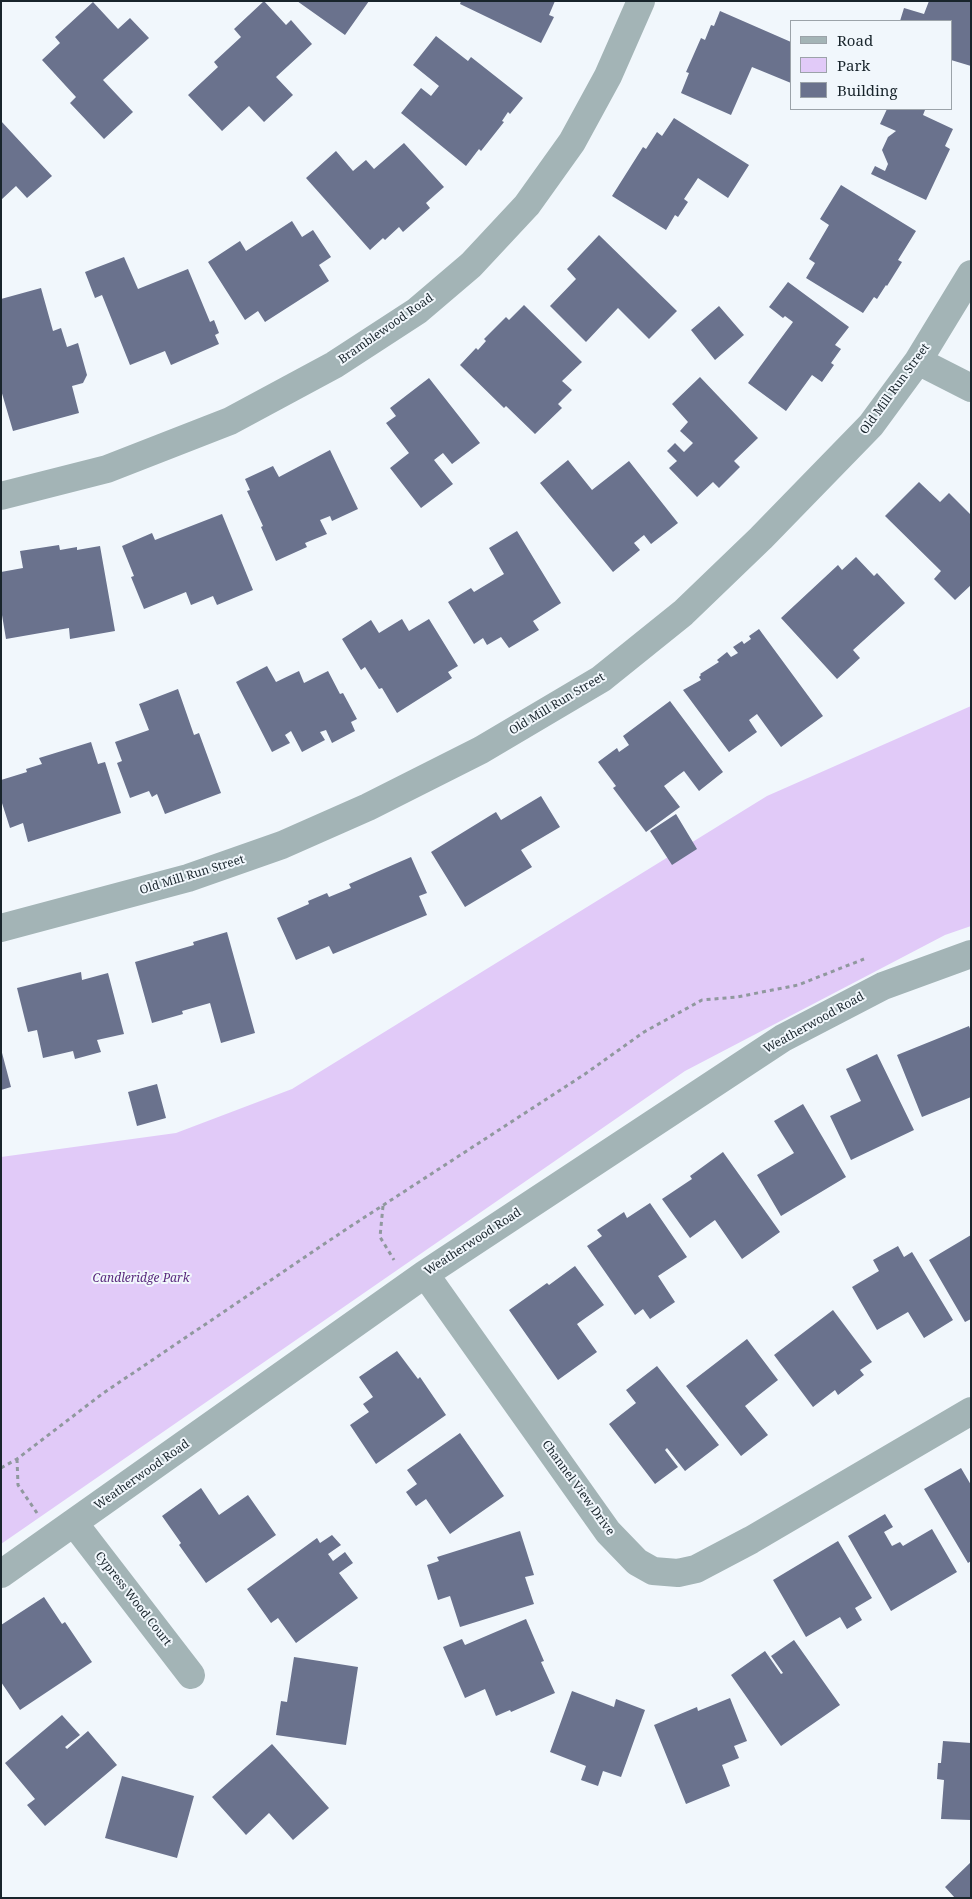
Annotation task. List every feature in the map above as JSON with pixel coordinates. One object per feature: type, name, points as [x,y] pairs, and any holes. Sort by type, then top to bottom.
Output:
[{"type":"street","name":"Bramblewood Road","points":[[1,496],[107,469],[230,421],[334,366],[417,311],[471,265],[527,205],[572,142],[608,76],[641,1]]},
{"type":"street","name":"Old Mill Run Street","points":[[1,928],[188,878],[282,845],[368,807],[481,750],[601,679],[683,613],[761,538],[871,425],[918,361],[971,274]]},
{"type":"street","points":[[918,361],[971,388]]},
{"type":"street","name":"Weatherwood Road","points":[[1,1574],[417,1279],[783,1038],[882,986],[971,954]]},
{"type":"street","name":"Channel View Drive","points":[[417,1279],[608,1532],[637,1562],[653,1571],[678,1573],[696,1569],[751,1540],[971,1411]]},
{"type":"street","name":"Cypress Wood Court","points":[[64,1530],[191,1675]]},
{"type":"path","points":[[1,1468],[18,1459],[102,1394],[383,1205],[585,1074],[644,1032],[702,1000],[738,997],[798,985],[871,957]]},
{"type":"path","points":[[383,1205],[380,1238],[417,1279]]},
{"type":"path","points":[[18,1459],[18,1485],[64,1530]]},
{"type":"green space","name":"Candleridge Park","points":[[971,706],[971,926],[945,935],[685,1071],[1,1544],[1,1157],[176,1133],[292,1089],[767,796]]},
{"type":"building","points":[[264,1],[286,25],[291,20],[312,44],[276,77],[293,95],[264,122],[249,106],[222,131],[188,95],[218,67],[214,62],[241,37],[234,29]]},
{"type":"building","points":[[297,1],[369,1],[345,35]]},
{"type":"building","points":[[461,1],[555,1],[549,15],[554,17],[541,43],[460,4]]},
{"type":"building","points":[[929,1],[971,1],[971,66],[952,60],[952,20],[900,20],[904,8],[924,14]]},
{"type":"building","points":[[93,2],[118,29],[130,18],[149,38],[103,80],[133,112],[104,139],[70,103],[76,97],[42,60],[60,43],[55,37]]},
{"type":"building","points":[[720,11],[790,42],[790,83],[752,67],[731,115],[681,93],[689,73],[686,72],[701,38],[705,40],[711,25],[714,26]]},
{"type":"building","points":[[436,36],[468,61],[471,57],[523,98],[510,114],[508,112],[502,121],[504,122],[481,151],[479,149],[466,166],[401,113],[421,88],[431,96],[439,86],[413,65]]},
{"type":"building","points":[[887,110],[925,110],[923,115],[953,129],[945,146],[950,149],[926,200],[871,174],[875,166],[885,171],[888,164],[882,150],[888,137],[896,131],[880,124]]},
{"type":"building","points":[[674,118],[749,165],[728,198],[698,178],[684,199],[688,202],[678,217],[675,215],[666,230],[612,196],[643,147],[646,149],[657,132],[662,136]]},
{"type":"building","points":[[1,121],[52,176],[27,198],[16,186],[1,200]]},
{"type":"building","points":[[404,143],[444,187],[426,203],[430,208],[403,232],[399,227],[370,250],[306,178],[336,151],[353,171],[366,160],[374,169]]},
{"type":"building","points":[[841,185],[916,231],[898,260],[902,262],[887,286],[877,299],[874,297],[863,313],[806,278],[815,263],[809,259],[829,225],[820,219]]},
{"type":"building","points":[[292,221],[302,237],[313,230],[331,257],[319,265],[329,281],[265,322],[258,311],[245,320],[208,262],[240,241],[246,251]]},
{"type":"building","points":[[599,235],[677,311],[649,339],[618,308],[586,342],[550,306],[576,279],[567,269]]},
{"type":"building","points":[[124,257],[138,289],[188,269],[210,322],[214,320],[219,333],[215,335],[219,344],[171,365],[165,351],[130,365],[102,295],[95,298],[85,272]]},
{"type":"building","points":[[788,282],[849,327],[835,345],[841,349],[831,363],[834,365],[822,382],[812,375],[786,411],[748,383],[793,322],[785,316],[783,318],[769,307]]},
{"type":"building","points":[[41,288],[53,331],[61,328],[67,347],[78,343],[87,375],[83,383],[72,386],[79,413],[13,431],[1,390],[1,299]]},
{"type":"building","points":[[524,305],[582,362],[562,381],[572,390],[558,404],[562,408],[535,434],[506,406],[504,408],[460,365],[476,348],[478,350],[486,341],[484,339],[506,317],[509,320]]},
{"type":"building","points":[[719,306],[744,335],[715,360],[691,330]]},
{"type":"building","points":[[700,377],[758,438],[734,461],[740,467],[719,488],[713,482],[697,497],[669,468],[677,461],[667,451],[675,443],[684,452],[693,443],[680,431],[688,422],[672,404]]},
{"type":"building","points":[[429,378],[480,443],[452,464],[443,453],[434,460],[453,484],[421,508],[390,468],[409,453],[386,423],[396,416],[390,408]]},
{"type":"building","points":[[330,450],[358,509],[332,521],[330,516],[320,520],[327,534],[305,543],[307,547],[276,561],[247,491],[250,490],[245,479],[273,466],[279,477]]},
{"type":"building","points":[[568,460],[592,490],[629,461],[678,523],[651,544],[644,535],[634,543],[640,550],[613,572],[540,483]]},
{"type":"building","points":[[919,482],[940,502],[949,493],[971,515],[971,585],[955,600],[934,579],[941,571],[885,516]]},
{"type":"building","points":[[222,514],[253,590],[217,605],[213,596],[191,605],[186,592],[144,609],[131,577],[134,576],[122,546],[152,533],[155,540]]},
{"type":"building","points":[[517,531],[561,603],[533,621],[539,630],[509,648],[501,637],[487,645],[483,638],[474,644],[448,602],[471,588],[474,592],[504,574],[489,548]]},
{"type":"building","points":[[59,545],[60,550],[77,547],[77,550],[100,546],[115,631],[70,639],[69,628],[6,639],[1,609],[1,572],[23,568],[20,551]]},
{"type":"building","points":[[856,557],[874,576],[877,573],[905,603],[853,650],[860,658],[837,679],[781,618],[838,565],[842,570]]},
{"type":"building","points":[[402,619],[409,631],[429,619],[458,666],[448,672],[452,678],[397,713],[382,688],[379,689],[365,667],[361,670],[342,639],[371,620],[379,633]]},
{"type":"building","points":[[759,629],[823,716],[781,747],[757,714],[749,720],[757,732],[729,752],[683,690],[701,680],[700,674],[719,662],[717,660],[727,652],[731,657],[738,653],[733,647],[742,641],[744,644],[751,639],[749,636]]},
{"type":"building","points":[[267,666],[276,682],[299,671],[304,683],[328,671],[340,694],[343,693],[357,719],[351,722],[355,731],[332,743],[326,730],[320,732],[325,740],[302,752],[291,731],[285,735],[290,743],[272,752],[236,682]]},
{"type":"building","points":[[178,689],[194,735],[199,733],[221,793],[165,814],[157,794],[152,797],[149,791],[130,798],[117,763],[122,761],[115,742],[149,730],[139,704]]},
{"type":"building","points":[[670,701],[723,772],[699,791],[684,771],[664,786],[680,807],[646,832],[613,788],[616,786],[598,762],[617,748],[619,752],[629,745],[623,736]]},
{"type":"building","points":[[91,742],[98,764],[105,762],[121,813],[28,842],[23,823],[10,828],[1,800],[1,780],[27,772],[26,769],[42,764],[39,758]]},
{"type":"building","points":[[541,796],[560,827],[521,850],[532,867],[465,907],[431,852],[496,812],[501,820]]},
{"type":"building","points":[[676,814],[697,849],[672,865],[650,831]]},
{"type":"building","points":[[411,857],[427,893],[419,896],[427,915],[333,954],[329,946],[296,960],[277,918],[309,904],[308,901],[327,893],[329,897],[351,888],[349,884]]},
{"type":"building","points":[[227,932],[255,1033],[221,1043],[210,1003],[182,1011],[183,1014],[152,1023],[135,962],[194,945],[193,942]]},
{"type":"building","points":[[81,972],[82,980],[108,973],[124,1034],[97,1040],[101,1052],[75,1059],[73,1051],[43,1058],[37,1030],[28,1032],[17,988]]},
{"type":"building","points":[[969,1026],[971,1031],[971,1097],[922,1117],[897,1055]]},
{"type":"building","points":[[1,1049],[11,1087],[1,1090]]},
{"type":"building","points":[[877,1054],[914,1130],[851,1160],[830,1116],[861,1101],[846,1069]]},
{"type":"building","points":[[157,1084],[166,1118],[137,1126],[128,1092]]},
{"type":"building","points":[[803,1104],[846,1177],[781,1216],[757,1175],[794,1153],[774,1121]]},
{"type":"building","points":[[723,1152],[780,1232],[742,1259],[715,1220],[690,1238],[662,1199],[692,1179],[690,1176]]},
{"type":"building","points":[[650,1203],[687,1257],[658,1276],[675,1302],[650,1319],[643,1309],[635,1315],[587,1246],[602,1236],[597,1230],[624,1212],[627,1218]]},
{"type":"building","points":[[971,1235],[971,1319],[965,1322],[929,1260]]},
{"type":"building","points":[[898,1246],[904,1257],[912,1252],[953,1320],[924,1338],[908,1312],[877,1330],[852,1287],[879,1271],[873,1260]]},
{"type":"building","points":[[575,1266],[604,1305],[577,1324],[597,1352],[558,1380],[509,1310]]},
{"type":"building","points":[[833,1310],[872,1362],[860,1370],[864,1375],[838,1395],[835,1390],[813,1407],[774,1355]]},
{"type":"building","points":[[747,1339],[778,1380],[745,1406],[768,1435],[741,1456],[686,1386]]},
{"type":"building","points":[[397,1351],[418,1379],[420,1377],[446,1415],[376,1464],[350,1425],[369,1412],[363,1404],[373,1397],[359,1377]]},
{"type":"building","points":[[657,1366],[719,1445],[685,1471],[667,1448],[665,1450],[678,1467],[655,1484],[609,1424],[636,1403],[626,1390]]},
{"type":"building","points":[[460,1433],[504,1496],[450,1534],[426,1499],[416,1506],[406,1492],[417,1484],[407,1470]]},
{"type":"building","points":[[961,1468],[971,1485],[971,1561],[968,1563],[924,1489]]},
{"type":"building","points":[[201,1488],[219,1515],[248,1495],[276,1535],[206,1583],[179,1545],[181,1543],[162,1516]]},
{"type":"building","points":[[885,1514],[893,1527],[884,1532],[892,1546],[900,1542],[903,1546],[932,1529],[957,1572],[891,1611],[848,1536]]},
{"type":"building","points":[[520,1531],[534,1575],[525,1577],[534,1604],[460,1627],[450,1596],[438,1600],[427,1565],[439,1561],[437,1557]]},
{"type":"building","points":[[332,1535],[341,1545],[328,1554],[333,1561],[345,1552],[353,1563],[339,1573],[358,1598],[296,1643],[278,1618],[271,1623],[247,1589],[317,1538],[320,1543]]},
{"type":"building","points":[[838,1541],[872,1598],[855,1608],[862,1620],[847,1629],[840,1617],[806,1637],[773,1580]]},
{"type":"building","points":[[44,1597],[62,1624],[65,1622],[92,1662],[20,1710],[1,1682],[1,1625]]},
{"type":"building","points":[[526,1619],[544,1661],[541,1662],[555,1693],[511,1712],[510,1710],[496,1716],[485,1689],[465,1698],[443,1647],[462,1639],[465,1645]]},
{"type":"building","points":[[794,1640],[840,1705],[781,1746],[731,1675],[765,1651],[781,1674],[783,1673],[771,1656]]},
{"type":"building","points":[[294,1657],[358,1667],[346,1745],[276,1735],[281,1701],[287,1702]]},
{"type":"building","points":[[572,1691],[614,1707],[616,1699],[645,1710],[621,1777],[603,1771],[598,1786],[581,1780],[586,1766],[550,1752]]},
{"type":"building","points":[[730,1698],[747,1741],[734,1746],[739,1758],[722,1765],[730,1786],[686,1804],[654,1725],[697,1707],[698,1711]]},
{"type":"building","points":[[62,1715],[80,1735],[65,1747],[67,1749],[88,1731],[117,1765],[45,1826],[27,1805],[35,1799],[5,1763]]},
{"type":"building","points":[[943,1741],[971,1743],[971,1820],[941,1819],[944,1780],[937,1779],[938,1763],[941,1763]]},
{"type":"building","points":[[272,1744],[329,1808],[293,1840],[269,1813],[246,1835],[212,1797]]},
{"type":"building","points":[[122,1776],[194,1796],[177,1858],[105,1838]]},
{"type":"building","points":[[971,1862],[971,1898],[955,1898],[945,1887]]}]
